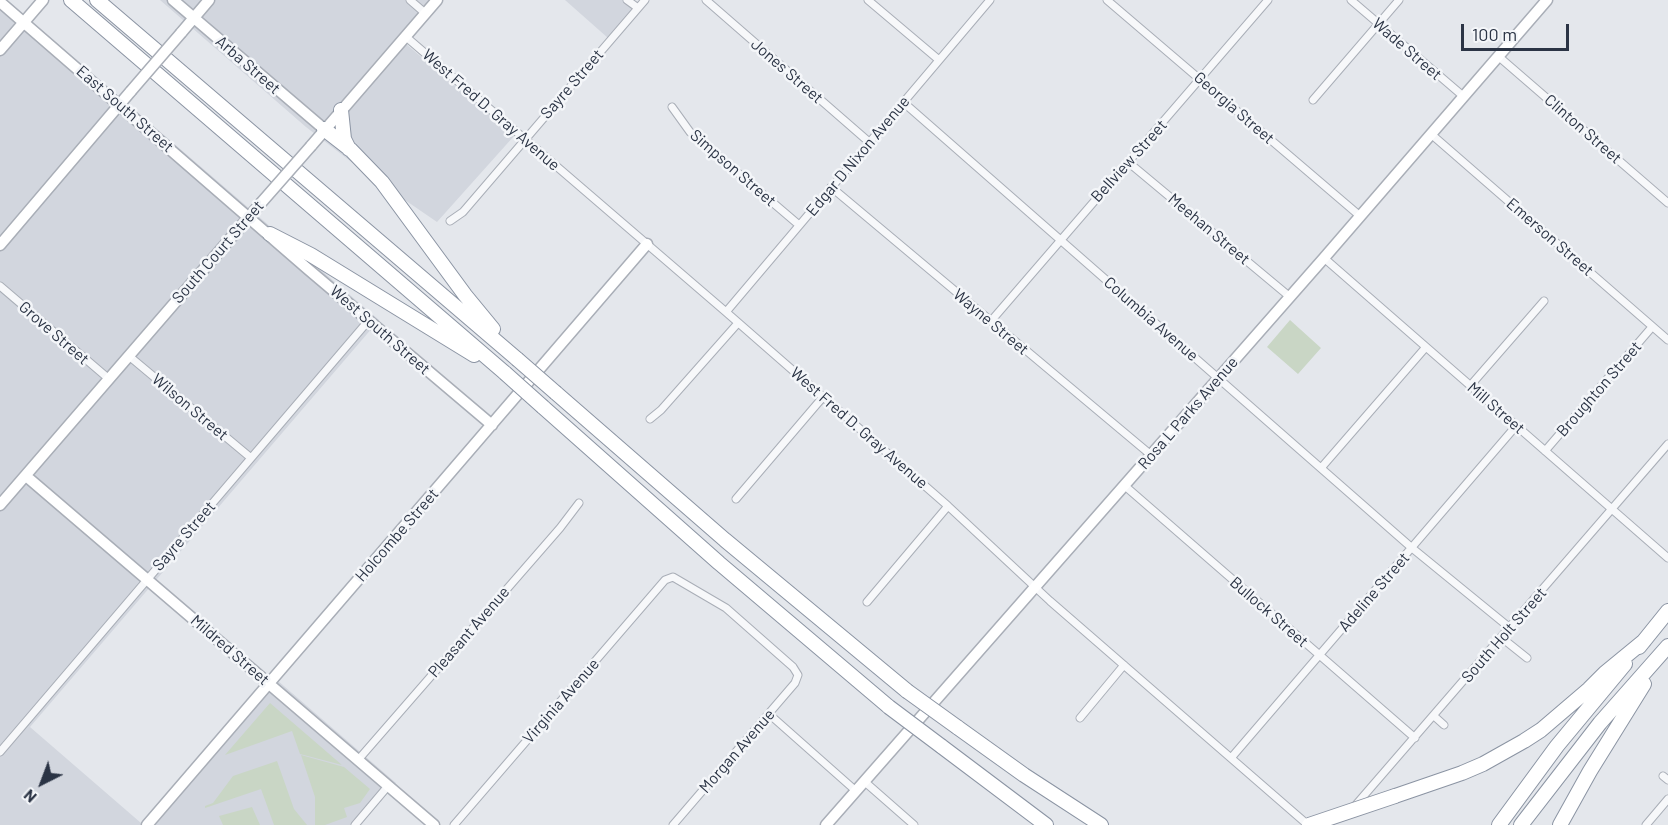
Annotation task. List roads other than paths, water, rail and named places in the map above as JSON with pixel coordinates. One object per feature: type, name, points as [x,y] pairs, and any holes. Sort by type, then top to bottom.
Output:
[{"type":"highway","points":[[71,0],[889,707],[1046,825]]},
{"type":"highway","points":[[97,0],[725,540],[907,691],[983,747],[1101,824]]},
{"type":"highway","points":[[341,110],[344,139],[351,150]]},
{"type":"highway","points":[[324,129],[351,150],[381,182],[465,295],[517,359]]},
{"type":"highway","points":[[270,234],[311,255],[505,373]]},
{"type":"highway","points":[[1498,825],[1563,739],[1668,611]]},
{"type":"highway","points":[[1309,825],[1462,773],[1524,741],[1541,730],[1644,641]]},
{"type":"highway","points":[[1560,824],[1666,649]]},
{"type":"highway","points":[[1521,825],[1600,723],[1666,649]]},
{"type":"highway","points":[[1014,802],[1039,825]]},
{"type":"street","name":"Arba Street","points":[[173,0],[324,129]]},
{"type":"street","points":[[0,245],[209,0]]},
{"type":"street","points":[[410,0],[426,13]]},
{"type":"street","name":"South Court Street","points":[[0,505],[437,0]]},
{"type":"street","points":[[627,0],[638,8]]},
{"type":"street","name":"Sayre Street","points":[[450,221],[463,212],[645,0]]},
{"type":"street","name":"Jones Street","points":[[706,0],[869,142]]},
{"type":"street","points":[[868,0],[939,60]]},
{"type":"street","name":"Edgar D Nixon Avenue","points":[[726,312],[990,0]]},
{"type":"street","name":"Georgia Street","points":[[1107,0],[1360,216]]},
{"type":"street","name":"Bellview Street","points":[[991,321],[1268,0]]},
{"type":"street","name":"Wade Street","points":[[1351,0],[1463,96]]},
{"type":"street","points":[[1313,100],[1399,0]]},
{"type":"street","name":"Rosa L Parks Avenue","points":[[826,825],[1125,486],[1547,0]]},
{"type":"street","name":"East South Street","points":[[0,2],[270,234]]},
{"type":"street","points":[[0,50],[39,4]]},
{"type":"street","name":"West Fred D. Gray Avenue","points":[[405,36],[726,312],[948,506],[1124,665],[1309,825]]},
{"type":"street","name":"Clinton Street","points":[[1498,56],[1668,203]]},
{"type":"street","name":"Columbia Avenue","points":[[903,102],[1412,548],[1510,628]]},
{"type":"street","name":"Simpson Street","points":[[672,107],[690,132],[799,225]]},
{"type":"street","name":"Emerson Street","points":[[1431,134],[1668,340]]},
{"type":"street","name":"Meehan Street","points":[[1128,162],[1290,297]]},
{"type":"street","name":"Wayne Street","points":[[831,187],[1151,456]]},
{"type":"street","name":"West South Street","points":[[270,234],[492,425]]},
{"type":"street","name":"Holcombe Street","points":[[147,825],[647,244]]},
{"type":"street","name":"Mill Street","points":[[1324,258],[1668,558]]},
{"type":"street","name":"Grove Street","points":[[0,286],[110,378]]},
{"type":"street","points":[[1470,386],[1544,301]]},
{"type":"street","name":"Sayre Street","points":[[0,752],[369,320]]},
{"type":"street","points":[[650,419],[661,410],[738,323]]},
{"type":"street","name":"Broughton Street","points":[[1545,451],[1652,327]]},
{"type":"street","points":[[1321,468],[1426,347]]},
{"type":"street","name":"Wilson Street","points":[[129,356],[251,458]]},
{"type":"street","points":[[736,499],[823,397]]},
{"type":"street","name":"Adeline Street","points":[[1231,758],[1516,426]]},
{"type":"street","name":"South Holt Street","points":[[1339,825],[1668,444]]},
{"type":"street","name":"Mildred Street","points":[[26,476],[434,825]]},
{"type":"street","name":"Bullock Street","points":[[1125,486],[1415,738]]},
{"type":"street","name":"Pleasant Avenue","points":[[358,760],[560,528],[579,502]]},
{"type":"street","points":[[867,602],[948,506]]},
{"type":"street","name":"Morgan Avenue","points":[[670,578],[679,579],[726,608],[793,667],[798,675],[795,683],[673,825]]},
{"type":"street","name":"Virginia Avenue","points":[[454,825],[657,589],[670,578]]},
{"type":"street","points":[[1502,638],[1527,658]]},
{"type":"street","points":[[1080,718],[1124,665]]},
{"type":"street","points":[[769,714],[856,791]]},
{"type":"street","points":[[1434,716],[1444,725]]},
{"type":"street","points":[[865,782],[914,825]]},
{"type":"street","points":[[355,825],[388,786]]},
{"type":"street","points":[[1646,825],[1668,799]]}]
